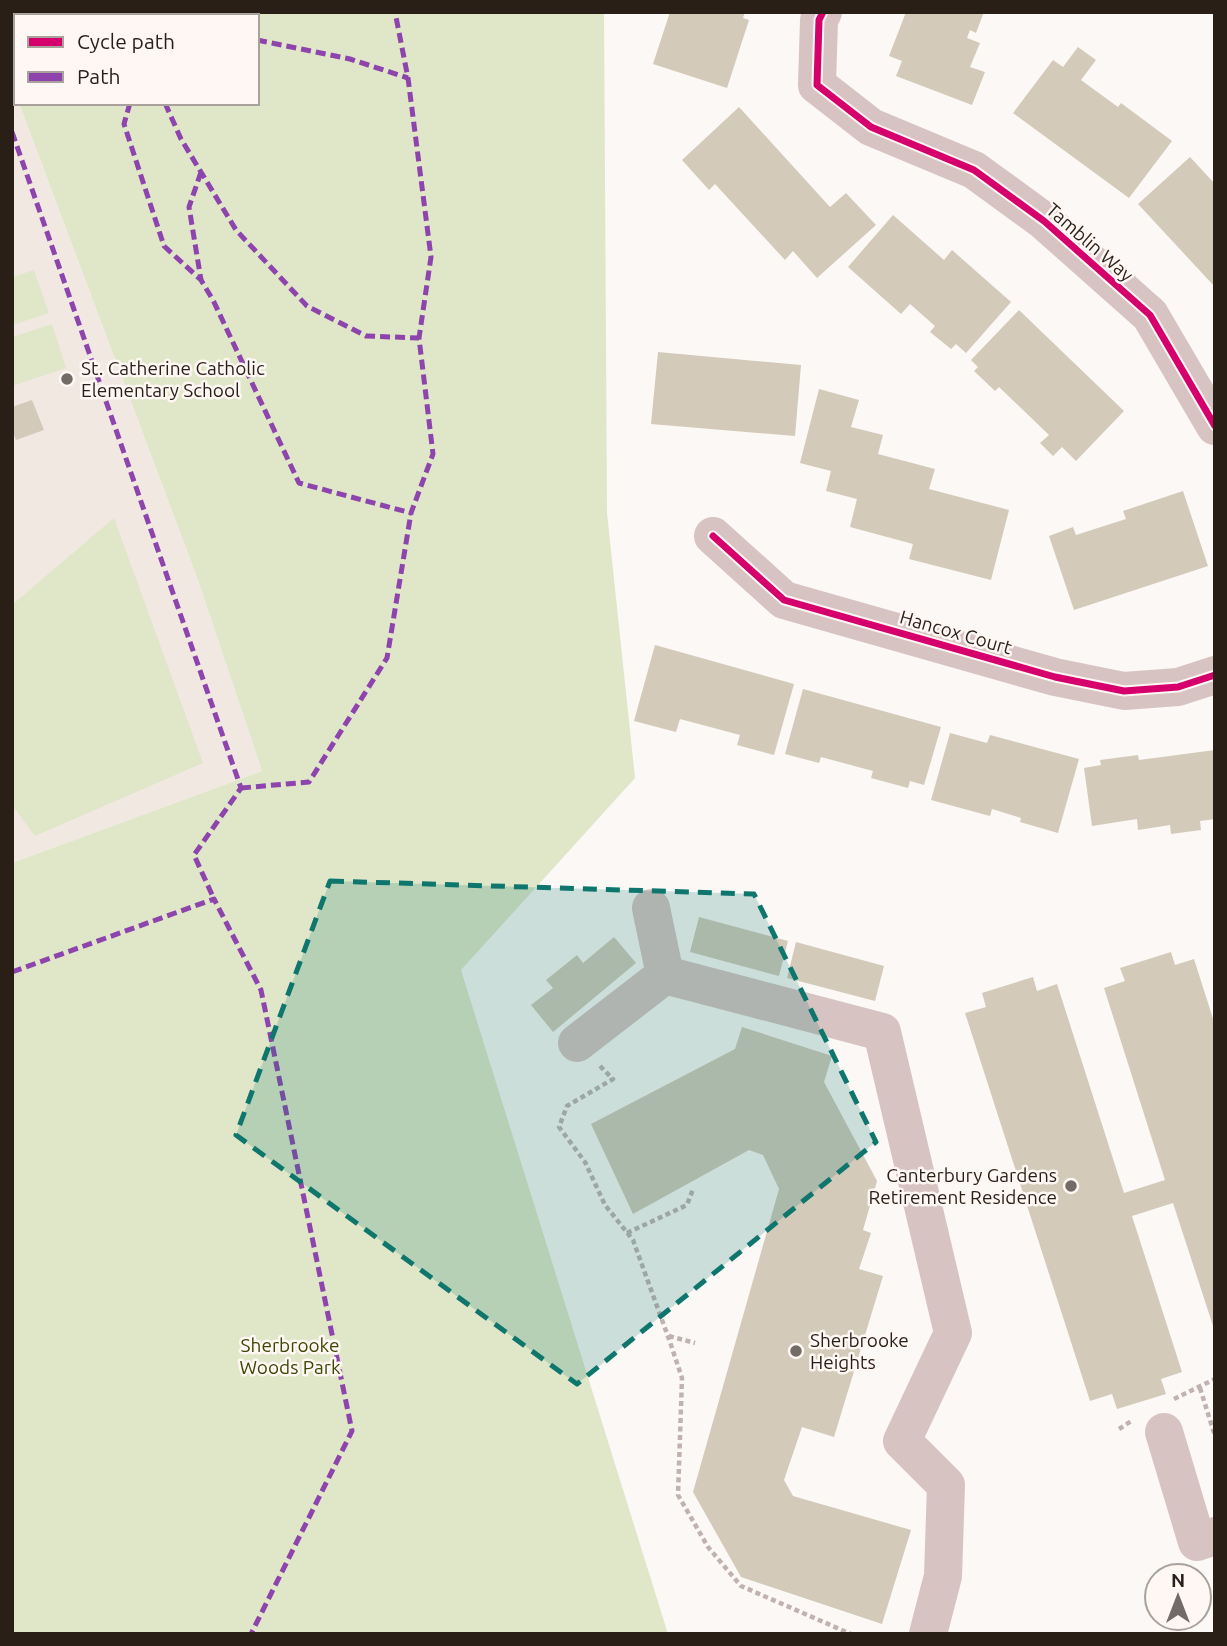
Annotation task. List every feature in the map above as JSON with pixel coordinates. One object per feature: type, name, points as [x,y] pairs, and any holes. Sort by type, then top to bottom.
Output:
[{"type":"street","name":"Tamblin Way","points":[[823,12],[819,20],[817,85],[871,127],[974,170],[1044,221],[1150,315],[1215,426]]},
{"type":"street","name":"Hancox Court","points":[[713,536],[784,600],[1055,677],[1124,691],[1178,687],[1215,675]]},
{"type":"street","points":[[652,908],[665,975]]},
{"type":"street","points":[[577,1043],[665,975]]},
{"type":"street","points":[[665,975],[882,1032],[953,1333],[902,1441],[946,1485],[943,1576],[928,1634]]},
{"type":"street","points":[[1164,1432],[1197,1542],[1215,1536]]},
{"type":"path","points":[[577,1043],[612,1079],[567,1105],[559,1127],[585,1162],[605,1205],[633,1240],[682,1378],[678,1495],[708,1547],[741,1586],[851,1634]]},
{"type":"path","points":[[627,1233],[687,1205],[693,1189]]},
{"type":"path","points":[[668,1335],[695,1343]]},
{"type":"path","points":[[1200,1388],[1215,1436]]},
{"type":"highlighted area","points":[[330,881],[754,894],[876,1142],[577,1384],[236,1135]]},
{"type":"shaded area","name":"St. Catherine Catholic Elementary School","points":[[12,85],[14,105],[20,105],[198,580],[262,771],[12,863]]},
{"type":"green space","name":"Sherbrooke Woods Park","points":[[12,12],[604,12],[607,513],[635,778],[461,970],[668,1634],[12,1634],[12,863],[262,771],[198,580],[20,105],[259,105],[259,14],[14,14],[14,90]]},
{"type":"green space","points":[[34,270],[49,313],[12,325],[12,277]]},
{"type":"green space","points":[[52,324],[66,368],[12,386],[12,337]]},
{"type":"green space","points":[[114,518],[203,763],[35,836],[12,805],[12,605]]},
{"type":"building","points":[[670,12],[745,12],[743,18],[749,20],[727,88],[653,64]]},
{"type":"building","points":[[906,12],[984,12],[976,33],[970,30],[967,38],[980,43],[970,67],[985,72],[972,105],[896,76],[902,61],[889,56]]},
{"type":"building","points":[[1078,47],[1096,60],[1081,80],[1118,107],[1121,103],[1172,141],[1129,198],[1013,113],[1053,60],[1063,67]]},
{"type":"building","points":[[739,107],[830,207],[846,193],[876,225],[817,278],[793,251],[785,260],[715,184],[709,190],[682,160]]},
{"type":"building","points":[[1190,157],[1215,184],[1215,287],[1138,204]]},
{"type":"building","points":[[893,215],[944,260],[952,250],[1011,302],[966,353],[956,344],[951,349],[930,332],[935,326],[910,304],[901,314],[848,267]]},
{"type":"building","points":[[1019,310],[1124,411],[1076,461],[1062,447],[1053,456],[1040,443],[1049,435],[999,387],[995,391],[974,371],[978,367],[971,360]]},
{"type":"building","points":[[658,352],[801,365],[795,436],[651,424]]},
{"type":"building","points":[[819,389],[859,400],[851,427],[883,435],[878,454],[935,469],[929,489],[1009,510],[991,580],[909,559],[913,544],[850,527],[857,499],[826,491],[831,471],[800,463]]},
{"type":"building","points":[[32,400],[44,430],[16,440],[12,429],[12,407]]},
{"type":"building","points":[[1183,491],[1208,566],[1074,610],[1049,536],[1073,527],[1076,535],[1126,519],[1123,511]]},
{"type":"building","points":[[655,645],[794,684],[774,755],[737,745],[740,735],[680,719],[676,732],[634,721]]},
{"type":"building","points":[[803,689],[941,727],[924,785],[910,781],[908,788],[871,778],[873,771],[821,757],[819,763],[785,754]]},
{"type":"building","points":[[950,733],[987,743],[990,735],[1079,759],[1058,833],[1020,822],[1021,818],[992,809],[990,816],[931,800]]},
{"type":"building","points":[[1215,750],[1215,819],[1200,821],[1201,830],[1171,834],[1170,825],[1138,830],[1137,819],[1092,826],[1084,768],[1101,765],[1100,760],[1138,755],[1139,760]]},
{"type":"building","points":[[699,917],[788,941],[779,976],[690,952]]},
{"type":"building","points":[[614,937],[636,963],[553,1032],[531,1005],[553,988],[546,980],[577,955],[583,963]]},
{"type":"building","points":[[796,942],[884,966],[875,1001],[787,978]]},
{"type":"building","name":"Canterbury Gardens Retirement Residence","points":[[1171,952],[1175,965],[1194,959],[1215,1025],[1215,1332],[1173,1203],[1132,1216],[1182,1372],[1161,1379],[1166,1394],[1117,1409],[1112,1394],[1090,1401],[965,1013],[986,1007],[982,993],[1033,977],[1037,991],[1057,984],[1124,1193],[1165,1180],[1104,988],[1125,981],[1120,968]]},
{"type":"building","name":"Sherbrooke Heights","points":[[742,1027],[832,1056],[824,1082],[877,1181],[863,1230],[871,1233],[859,1269],[883,1276],[834,1437],[802,1427],[784,1480],[793,1496],[911,1530],[882,1624],[741,1577],[693,1492],[779,1189],[763,1155],[749,1150],[633,1214],[591,1124],[735,1049]]},
{"type":"marked path","points":[[129,105],[124,124],[164,246],[201,280],[213,300],[299,483],[411,513],[433,454],[419,338],[431,257],[408,78],[395,12]]},
{"type":"marked path","points":[[259,40],[350,59],[408,78]]},
{"type":"marked path","points":[[166,105],[181,139],[236,230],[307,306],[366,336],[419,338]]},
{"type":"marked path","points":[[12,132],[241,788],[194,855],[214,899]]},
{"type":"marked path","points":[[201,172],[189,207],[201,280]]},
{"type":"marked path","points":[[241,788],[309,782],[387,658],[411,513]]},
{"type":"marked path","points":[[12,972],[214,899],[261,990],[352,1431],[251,1634]]},
{"type":"cycle path","points":[[823,12],[819,20],[817,85],[871,127],[974,170],[1044,221],[1150,315],[1215,426]]},
{"type":"cycle path","points":[[713,536],[784,600],[1055,677],[1124,691],[1178,687],[1215,675]]},
{"type":"place","name":"St. Catherine Catholic Elementary School","points":[[67,379]]},
{"type":"place","name":"Canterbury Gardens Retirement Residence","points":[[1071,1186]]},
{"type":"place","name":"Sherbrooke Heights","points":[[796,1351]]}]
